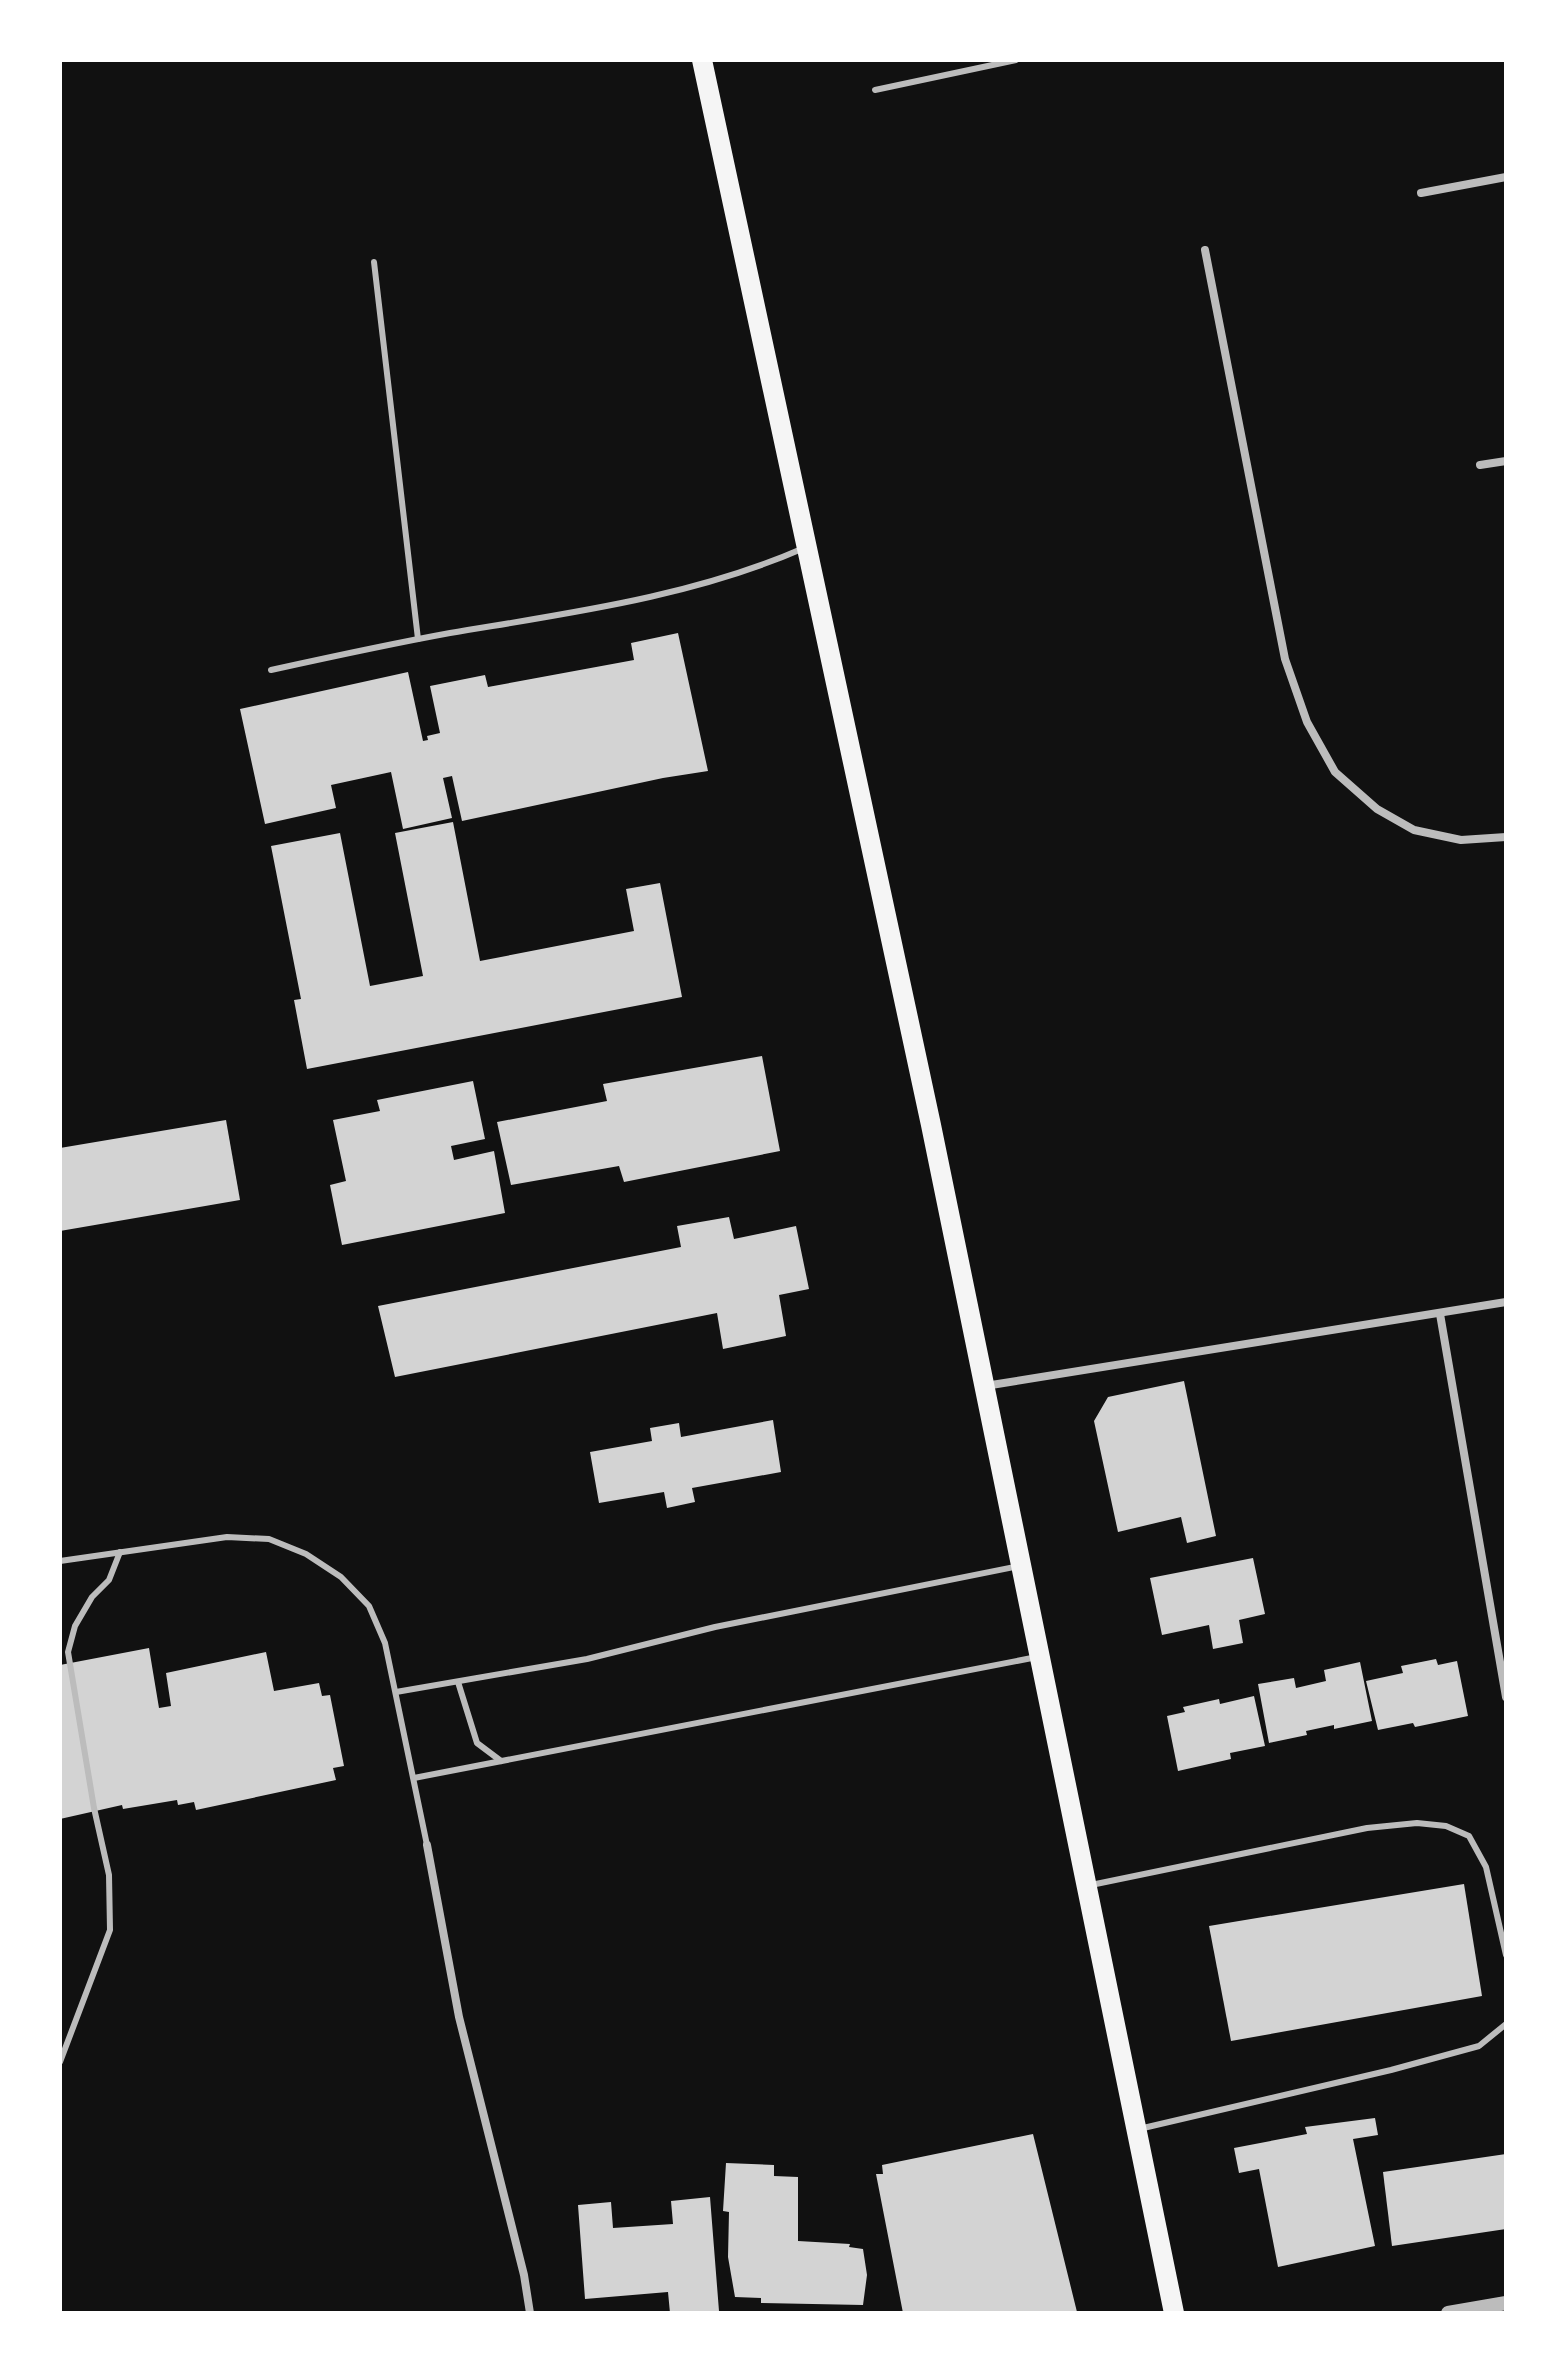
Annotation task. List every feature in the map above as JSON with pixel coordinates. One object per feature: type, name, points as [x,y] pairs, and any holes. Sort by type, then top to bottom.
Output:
[{"type":"main road","points":[[702,60],[931,1125],[1174,2313]]},
{"type":"street","points":[[1421,193],[1506,177]]},
{"type":"street","points":[[1205,250],[1285,659],[1307,722],[1335,772],[1377,809],[1414,830],[1461,840],[1506,837]]},
{"type":"street","points":[[1480,465],[1506,461]]},
{"type":"street","points":[[984,1386],[1506,1302]]},
{"type":"street","points":[[1440,1314],[1506,1697]]},
{"type":"street","points":[[427,1845],[459,2017],[520,2260],[530,2313]]},
{"type":"street","points":[[1448,2313],[1506,2303]]},
{"type":"lane","points":[[875,90],[1016,60]]},
{"type":"lane","points":[[374,262],[418,639]]},
{"type":"lane","points":[[271,670],[418,639],[607,607],[770,563],[807,547]]},
{"type":"lane","points":[[60,1561],[227,1537],[269,1539],[306,1554],[341,1577],[369,1606],[385,1643],[427,1845]]},
{"type":"lane","points":[[60,2062],[110,1930],[109,1875],[94,1808],[68,1652],[75,1626],[92,1597],[109,1580],[120,1552]]},
{"type":"lane","points":[[396,1692],[587,1659],[715,1627],[1021,1565]]},
{"type":"lane","points":[[414,1778],[1040,1656]]},
{"type":"lane","points":[[458,1682],[477,1743],[501,1761]]},
{"type":"lane","points":[[1087,1885],[1367,1828],[1417,1823],[1446,1826],[1469,1836],[1486,1867],[1506,1955]]},
{"type":"lane","points":[[1137,2130],[1479,2046],[1506,2024]]},
{"type":"building","points":[[678,633],[708,771],[462,821],[452,776],[443,778],[452,818],[403,829],[391,772],[331,785],[336,808],[265,824],[240,709],[408,672],[423,741],[428,740],[427,736],[440,733],[430,686],[485,675],[488,687],[634,660],[631,643]]},
{"type":"building","points":[[453,822],[480,961],[634,931],[626,889],[660,883],[682,997],[307,1069],[294,1000],[301,999],[271,846],[340,833],[370,986],[423,976],[395,833]]},
{"type":"building","points":[[762,1056],[780,1151],[624,1182],[619,1166],[511,1185],[497,1122],[607,1101],[603,1084]]},
{"type":"building","points":[[473,1081],[485,1139],[451,1146],[454,1160],[494,1151],[505,1213],[342,1245],[330,1185],[346,1181],[333,1120],[380,1111],[377,1100]]},
{"type":"building","points":[[226,1120],[240,1200],[60,1231],[60,1148]]},
{"type":"building","points":[[729,1217],[734,1239],[796,1226],[809,1289],[779,1295],[786,1336],[723,1349],[717,1313],[395,1377],[378,1306],[681,1247],[677,1226]]},
{"type":"building","points":[[1184,1381],[1216,1536],[1187,1543],[1181,1517],[1118,1532],[1094,1421],[1108,1397]]},
{"type":"building","points":[[773,1420],[781,1472],[692,1488],[695,1502],[667,1508],[664,1492],[599,1503],[590,1452],[652,1441],[650,1428],[679,1423],[681,1437]]},
{"type":"building","points":[[1253,1558],[1265,1614],[1239,1620],[1243,1643],[1213,1649],[1209,1625],[1162,1635],[1150,1578]]},
{"type":"building","points":[[149,1648],[159,1708],[171,1706],[166,1673],[266,1652],[274,1691],[319,1683],[322,1696],[330,1695],[344,1766],[333,1768],[336,1780],[196,1810],[194,1802],[178,1805],[177,1800],[123,1809],[122,1805],[60,1819],[60,1665]]},
{"type":"building","points":[[1436,1659],[1438,1665],[1457,1661],[1468,1716],[1415,1727],[1413,1723],[1378,1730],[1366,1681],[1403,1673],[1401,1666]]},
{"type":"building","points":[[1360,1662],[1372,1721],[1334,1729],[1334,1725],[1306,1731],[1307,1735],[1269,1743],[1258,1684],[1294,1678],[1296,1688],[1326,1681],[1324,1670]]},
{"type":"building","points":[[1254,1696],[1265,1746],[1230,1753],[1231,1759],[1178,1771],[1167,1716],[1185,1712],[1183,1707],[1219,1699],[1220,1704]]},
{"type":"building","points":[[1464,1884],[1482,1996],[1231,2041],[1209,1926]]},
{"type":"building","points":[[1375,2118],[1378,2135],[1353,2139],[1375,2246],[1278,2267],[1259,2169],[1239,2173],[1234,2148],[1307,2134],[1305,2127]]},
{"type":"building","points":[[1033,2134],[1077,2312],[903,2313],[876,2174],[883,2174],[882,2165]]},
{"type":"building","points":[[1506,2154],[1506,2229],[1392,2246],[1383,2172]]},
{"type":"building","points":[[726,2163],[774,2165],[774,2176],[798,2177],[798,2241],[850,2244],[849,2247],[863,2249],[867,2275],[863,2305],[761,2303],[761,2298],[735,2297],[728,2257],[729,2212],[723,2211]]},
{"type":"building","points":[[710,2197],[719,2311],[670,2313],[668,2292],[585,2299],[578,2205],[611,2202],[613,2228],[673,2224],[671,2201]]}]
